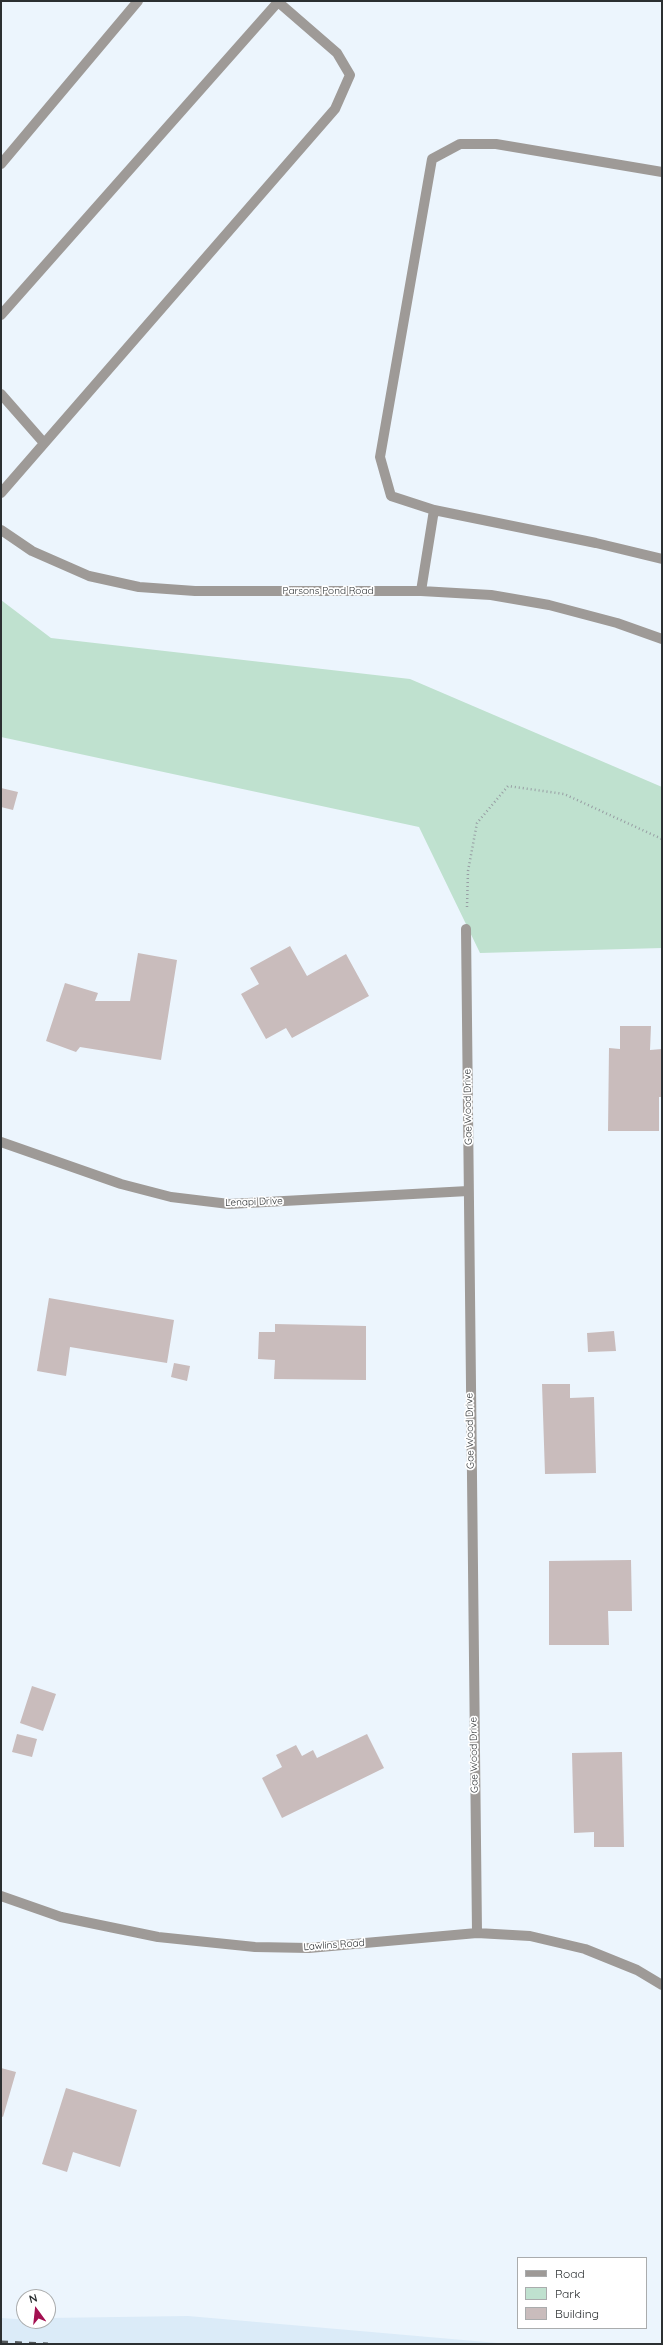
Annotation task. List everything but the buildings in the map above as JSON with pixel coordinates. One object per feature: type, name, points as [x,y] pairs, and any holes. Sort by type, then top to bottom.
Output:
[{"type":"street","points":[[1,164],[138,1]]},
{"type":"street","points":[[1,315],[277,1],[337,53],[350,76],[335,109],[1,493]]},
{"type":"street","points":[[662,172],[496,144],[460,144],[432,159],[380,457],[391,496],[434,510],[662,559]]},
{"type":"street","points":[[1,394],[44,444]]},
{"type":"street","points":[[421,591],[434,510]]},
{"type":"street","name":"Parsons Pond Road","points":[[1,530],[32,551],[90,576],[139,587],[195,591],[421,591],[491,595],[549,605],[617,622],[662,639]]},
{"type":"street","name":"Gae Wood Drive","points":[[466,930],[477,1933]]},
{"type":"street","name":"Lenapi Drive","points":[[1,1142],[121,1184],[171,1197],[229,1204],[468,1191]]},
{"type":"street","name":"Lawlins Road","points":[[1,1896],[61,1917],[158,1937],[255,1947],[309,1948],[477,1933],[530,1936],[585,1949],[637,1970],[662,1985]]},
{"type":"path","points":[[466,930],[468,871],[477,823],[508,786],[564,794],[662,838]]},
{"type":"shaded area","points":[[188,2316],[509,2344],[1,2344],[1,2318],[16,2319],[16,2329],[56,2329],[56,2318]]},
{"type":"green space","points":[[1,600],[51,638],[410,679],[662,787],[662,948],[480,953],[419,827],[1,737]]},
{"type":"railway","points":[[1,2342],[48,2344]]}]
